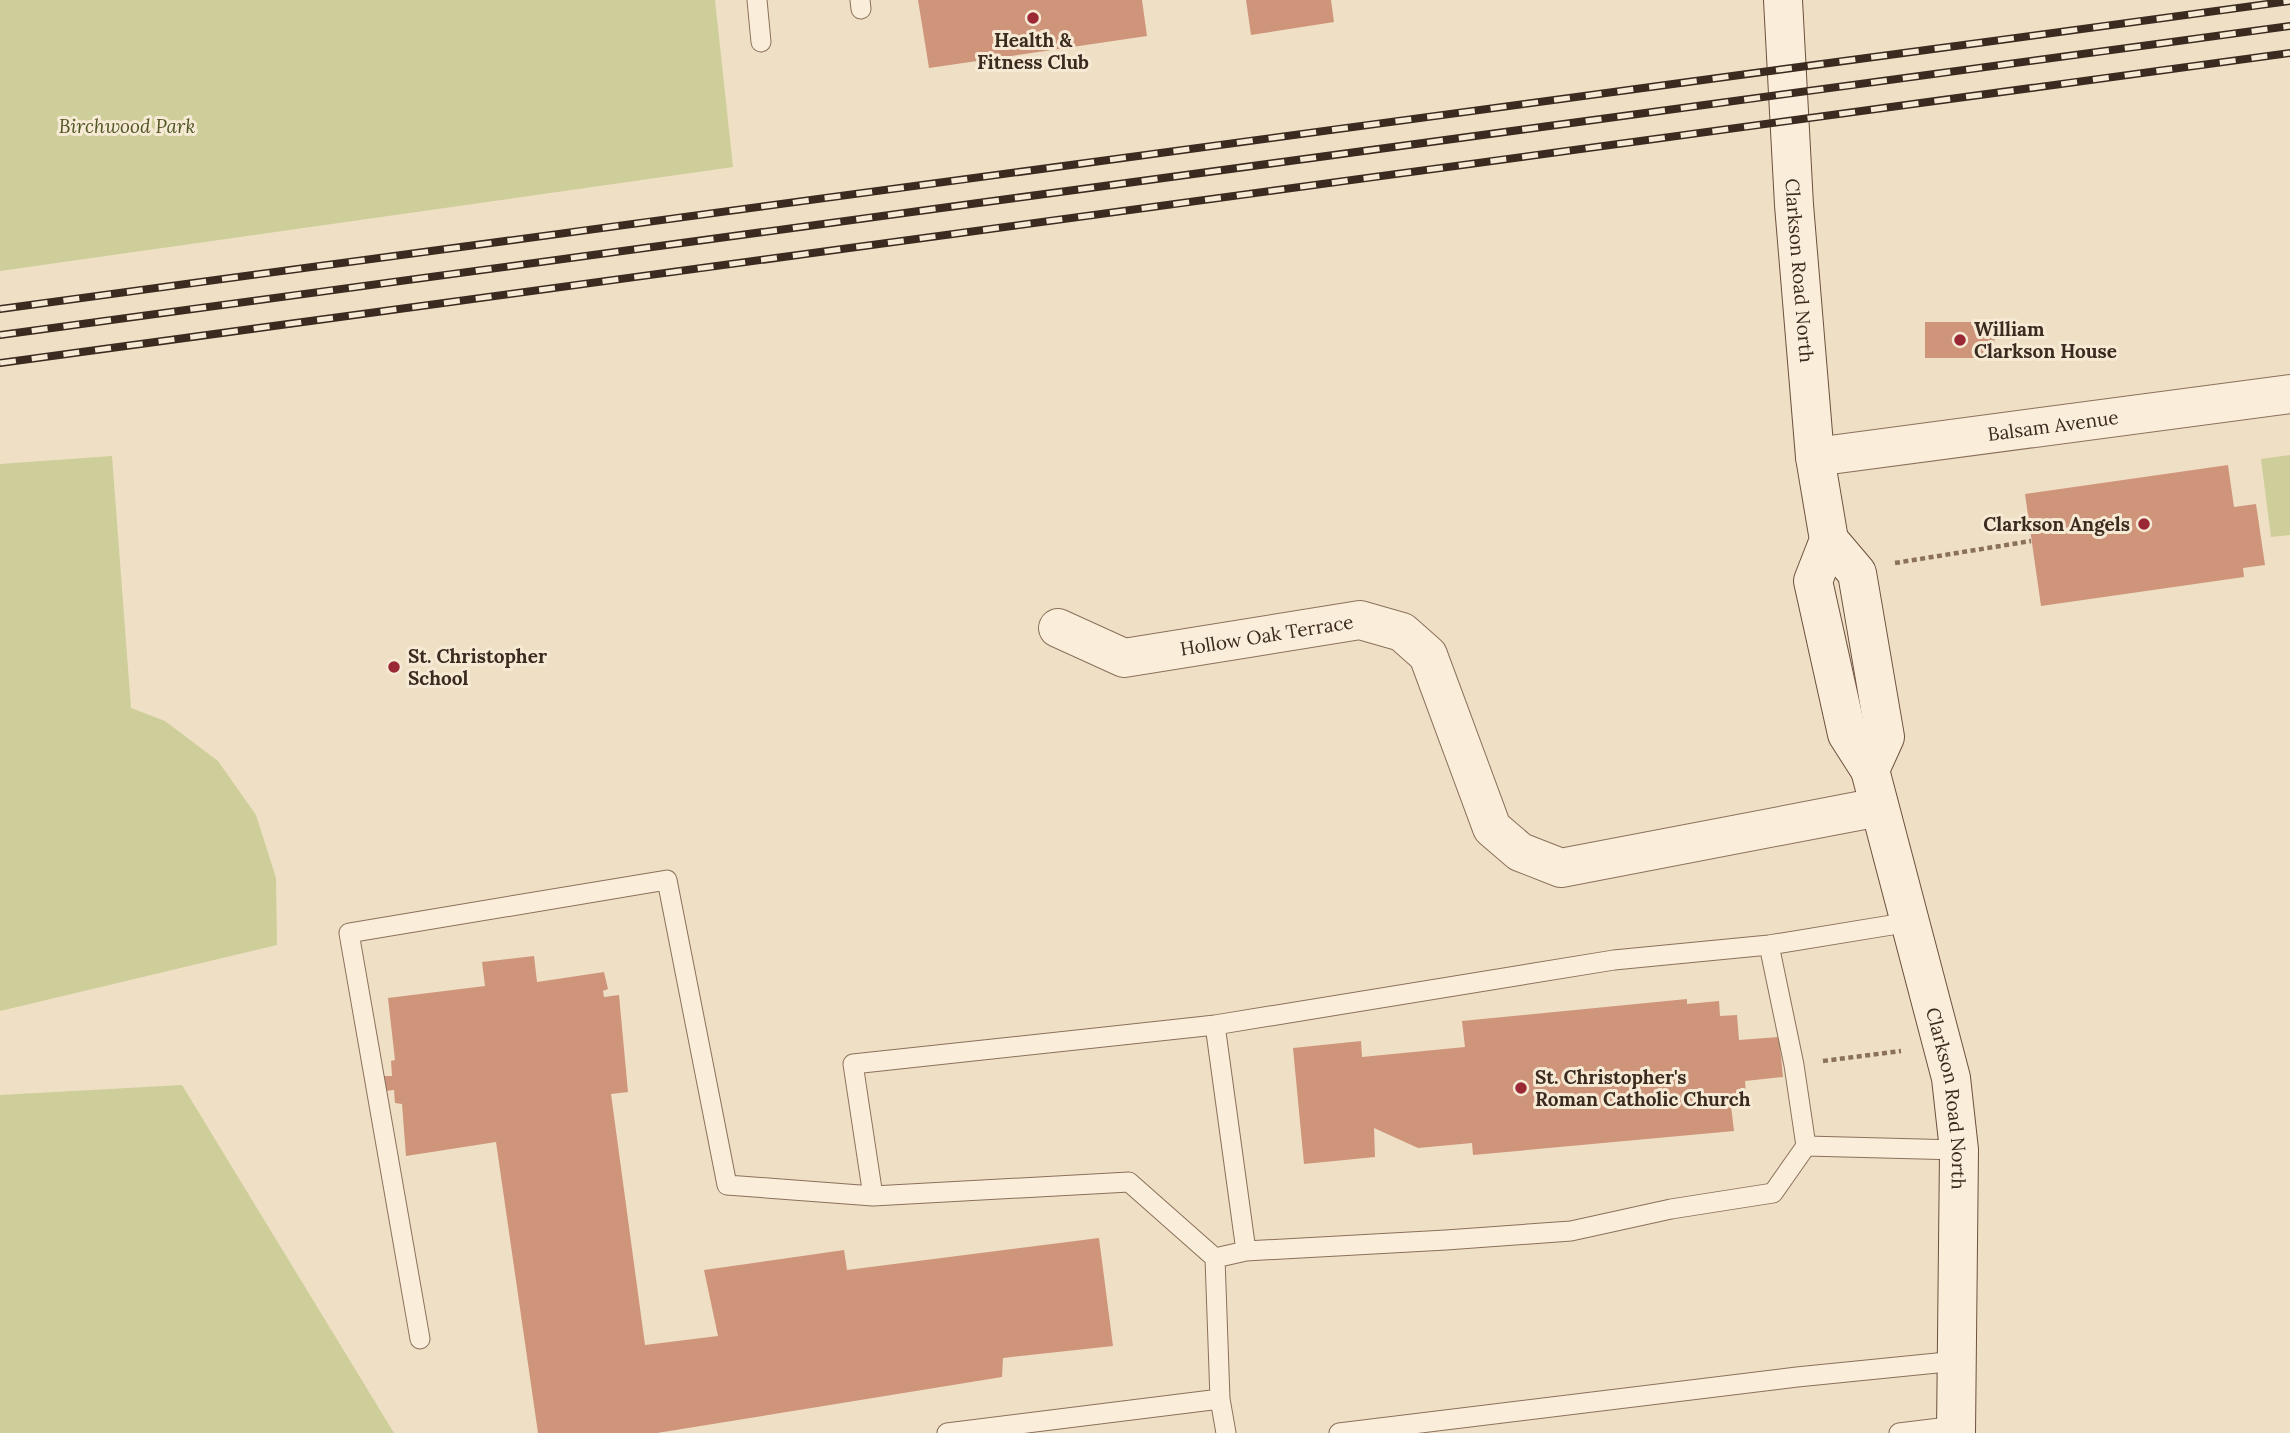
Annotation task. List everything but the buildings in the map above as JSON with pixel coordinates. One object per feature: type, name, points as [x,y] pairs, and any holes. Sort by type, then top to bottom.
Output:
[{"type":"street","name":"Clarkson Road North","points":[[1783,0],[1794,205],[1815,457],[1829,540],[1857,573],[1885,737],[1870,770],[1951,1078],[1959,1150],[1956,1430]]},
{"type":"street","name":"Balsam Avenue","points":[[1815,457],[2290,394]]},
{"type":"street","name":"Hollow Oak Terrace","points":[[1058,628],[1124,657],[1360,620],[1402,632],[1428,655],[1492,828],[1520,852],[1562,868],[1879,807]]},
{"type":"lane","points":[[757,0],[761,43]]},
{"type":"lane","points":[[420,1339],[349,933],[667,880],[727,1185],[873,1196],[1129,1182],[1215,1258],[1220,1399],[1226,1433]]},
{"type":"lane","points":[[873,1196],[853,1064],[1215,1025],[1614,960],[1769,945],[1910,922]]},
{"type":"lane","points":[[1215,1258],[1246,1251],[1571,1231],[1671,1209],[1773,1193],[1806,1146],[1794,1065],[1769,945]]},
{"type":"lane","points":[[1215,1025],[1246,1251]]},
{"type":"lane","points":[[1806,1146],[1959,1150]]},
{"type":"lane","points":[[1339,1433],[1808,1376],[1957,1361]]},
{"type":"lane","points":[[947,1433],[1220,1399]]},
{"type":"lane","points":[[1899,1433],[1956,1430]]},
{"type":"path","points":[[1887,565],[2031,541]]},
{"type":"path","points":[[1794,1065],[1942,1046]]},
{"type":"green space","name":"Birchwood Park","points":[[0,0],[715,0],[733,167],[0,271]]},
{"type":"green space","points":[[2290,455],[2290,535],[2271,537],[2261,459]]},
{"type":"green space","points":[[112,456],[131,708],[165,721],[218,761],[256,815],[276,878],[277,945],[0,1011],[0,464]]},
{"type":"green space","points":[[182,1085],[394,1433],[0,1433],[0,1095]]},
{"type":"railway","points":[[0,309],[2290,1]]},
{"type":"railway","points":[[0,335],[2290,26]]},
{"type":"railway","points":[[0,363],[2290,53]]},
{"type":"place","name":"Health & Fitness Club","points":[[1033,18]]},
{"type":"place","name":"William Clarkson House","points":[[1960,340]]},
{"type":"place","name":"Clarkson Angels","points":[[2144,524]]},
{"type":"place","name":"St. Christopher School","points":[[394,667]]},
{"type":"place","name":"St. Christopher's Roman Catholic Church","points":[[1521,1088]]}]
